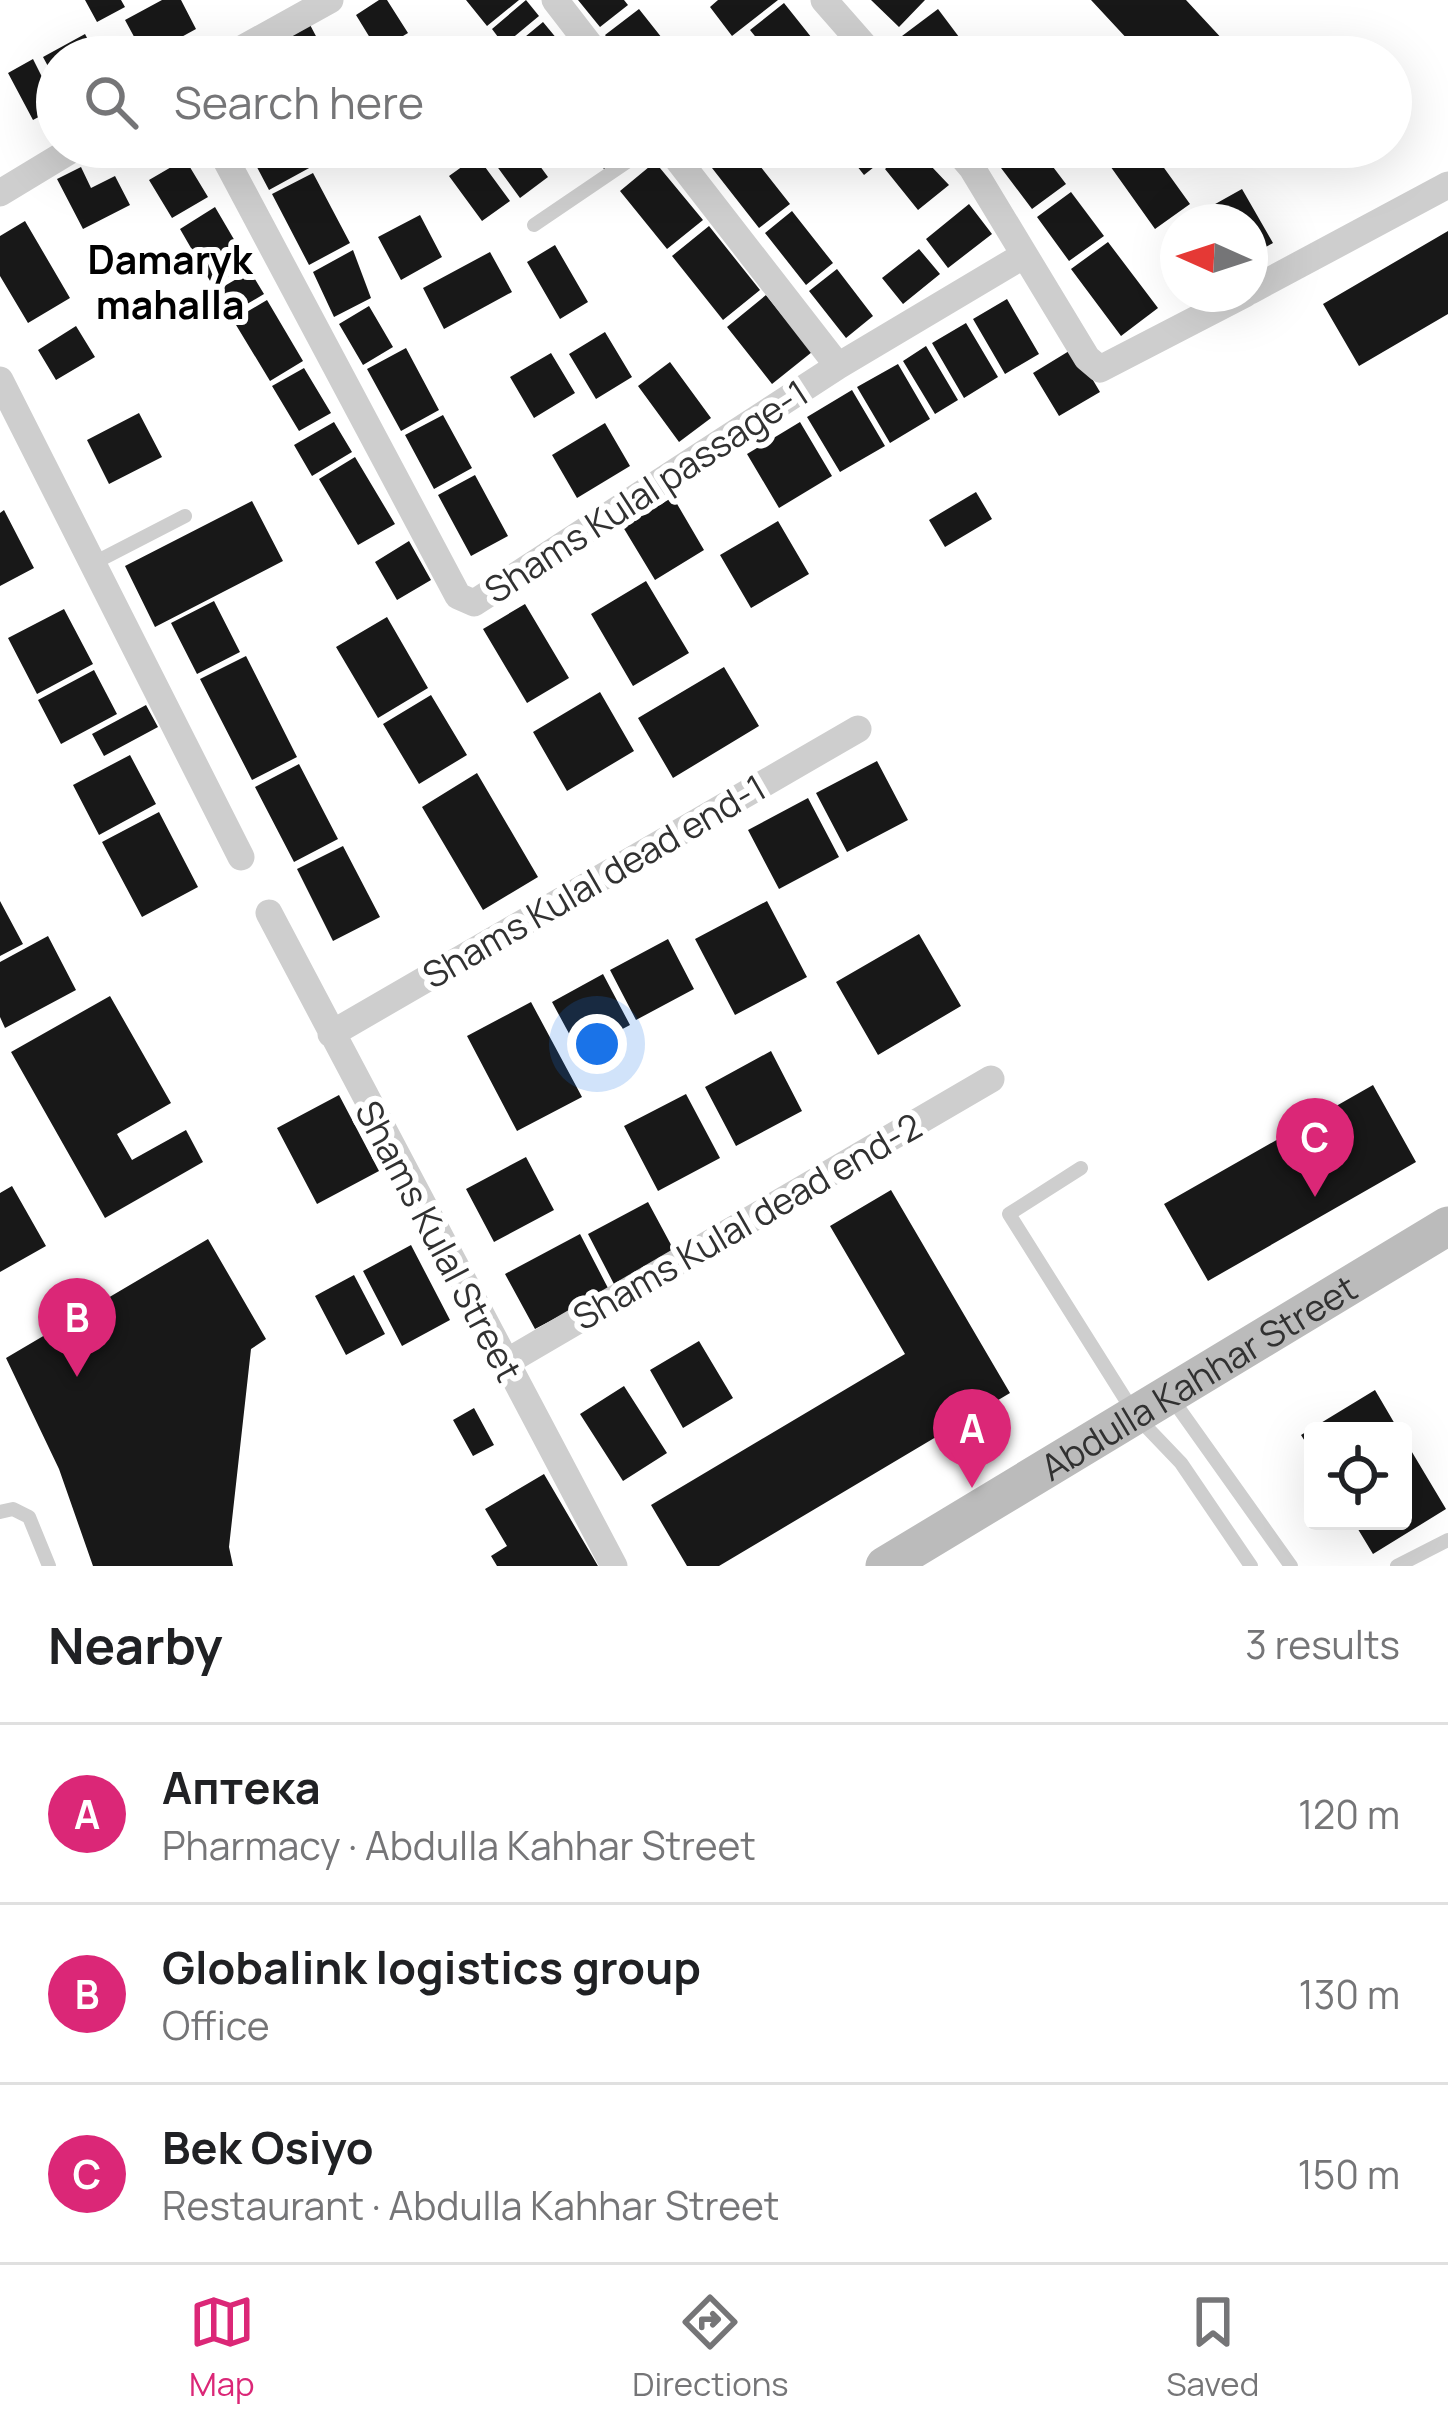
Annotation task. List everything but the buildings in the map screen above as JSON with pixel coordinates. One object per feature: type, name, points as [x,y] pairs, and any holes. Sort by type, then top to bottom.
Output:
[{"type":"street","points":[[265,36],[330,0]]},
{"type":"street","points":[[555,0],[583,36]]},
{"type":"street","points":[[824,0],[856,36]]},
{"type":"street","points":[[0,193],[41,168]]},
{"type":"street","name":"Shams Kulal passage-1","points":[[230,168],[458,596],[474,603],[838,366],[1021,256]]},
{"type":"street","points":[[684,168],[838,366]]},
{"type":"street","points":[[972,168],[1021,256],[1087,358],[1100,369],[1211,312]]},
{"type":"street","points":[[1268,282],[1448,185]]},
{"type":"street","points":[[0,380],[241,857]]},
{"type":"street","name":"Shams Kulal dead end-1","points":[[331,1034],[858,729]]},
{"type":"street","name":"Shams Kulal Street","points":[[269,913],[503,1364],[614,1566]]},
{"type":"street","name":"Shams Kulal dead end-2","points":[[503,1364],[992,1079]]},
{"type":"street","name":"Abdulla Kahhar Street","points":[[885,1566],[1448,1226]]},
{"type":"lane","points":[[533,225],[618,168]]},
{"type":"lane","points":[[90,565],[185,516]]},
{"type":"lane","points":[[1082,1168],[1009,1214],[1153,1406],[1291,1566]]},
{"type":"lane","points":[[1153,1406],[1181,1463],[1251,1566]]},
{"type":"lane","points":[[0,1512],[13,1510],[29,1517],[49,1566]]},
{"type":"lane","points":[[1397,1566],[1448,1540]]},
{"type":"place","name":"Bek Osiyo","points":[[1315,1197]]},
{"type":"place","name":"Globalink logistics group","points":[[77,1377]]},
{"type":"place","name":"Аптека","points":[[972,1488]]},
{"type":"district","name":"Damaryk mahalla","points":[[170,282]]}]
